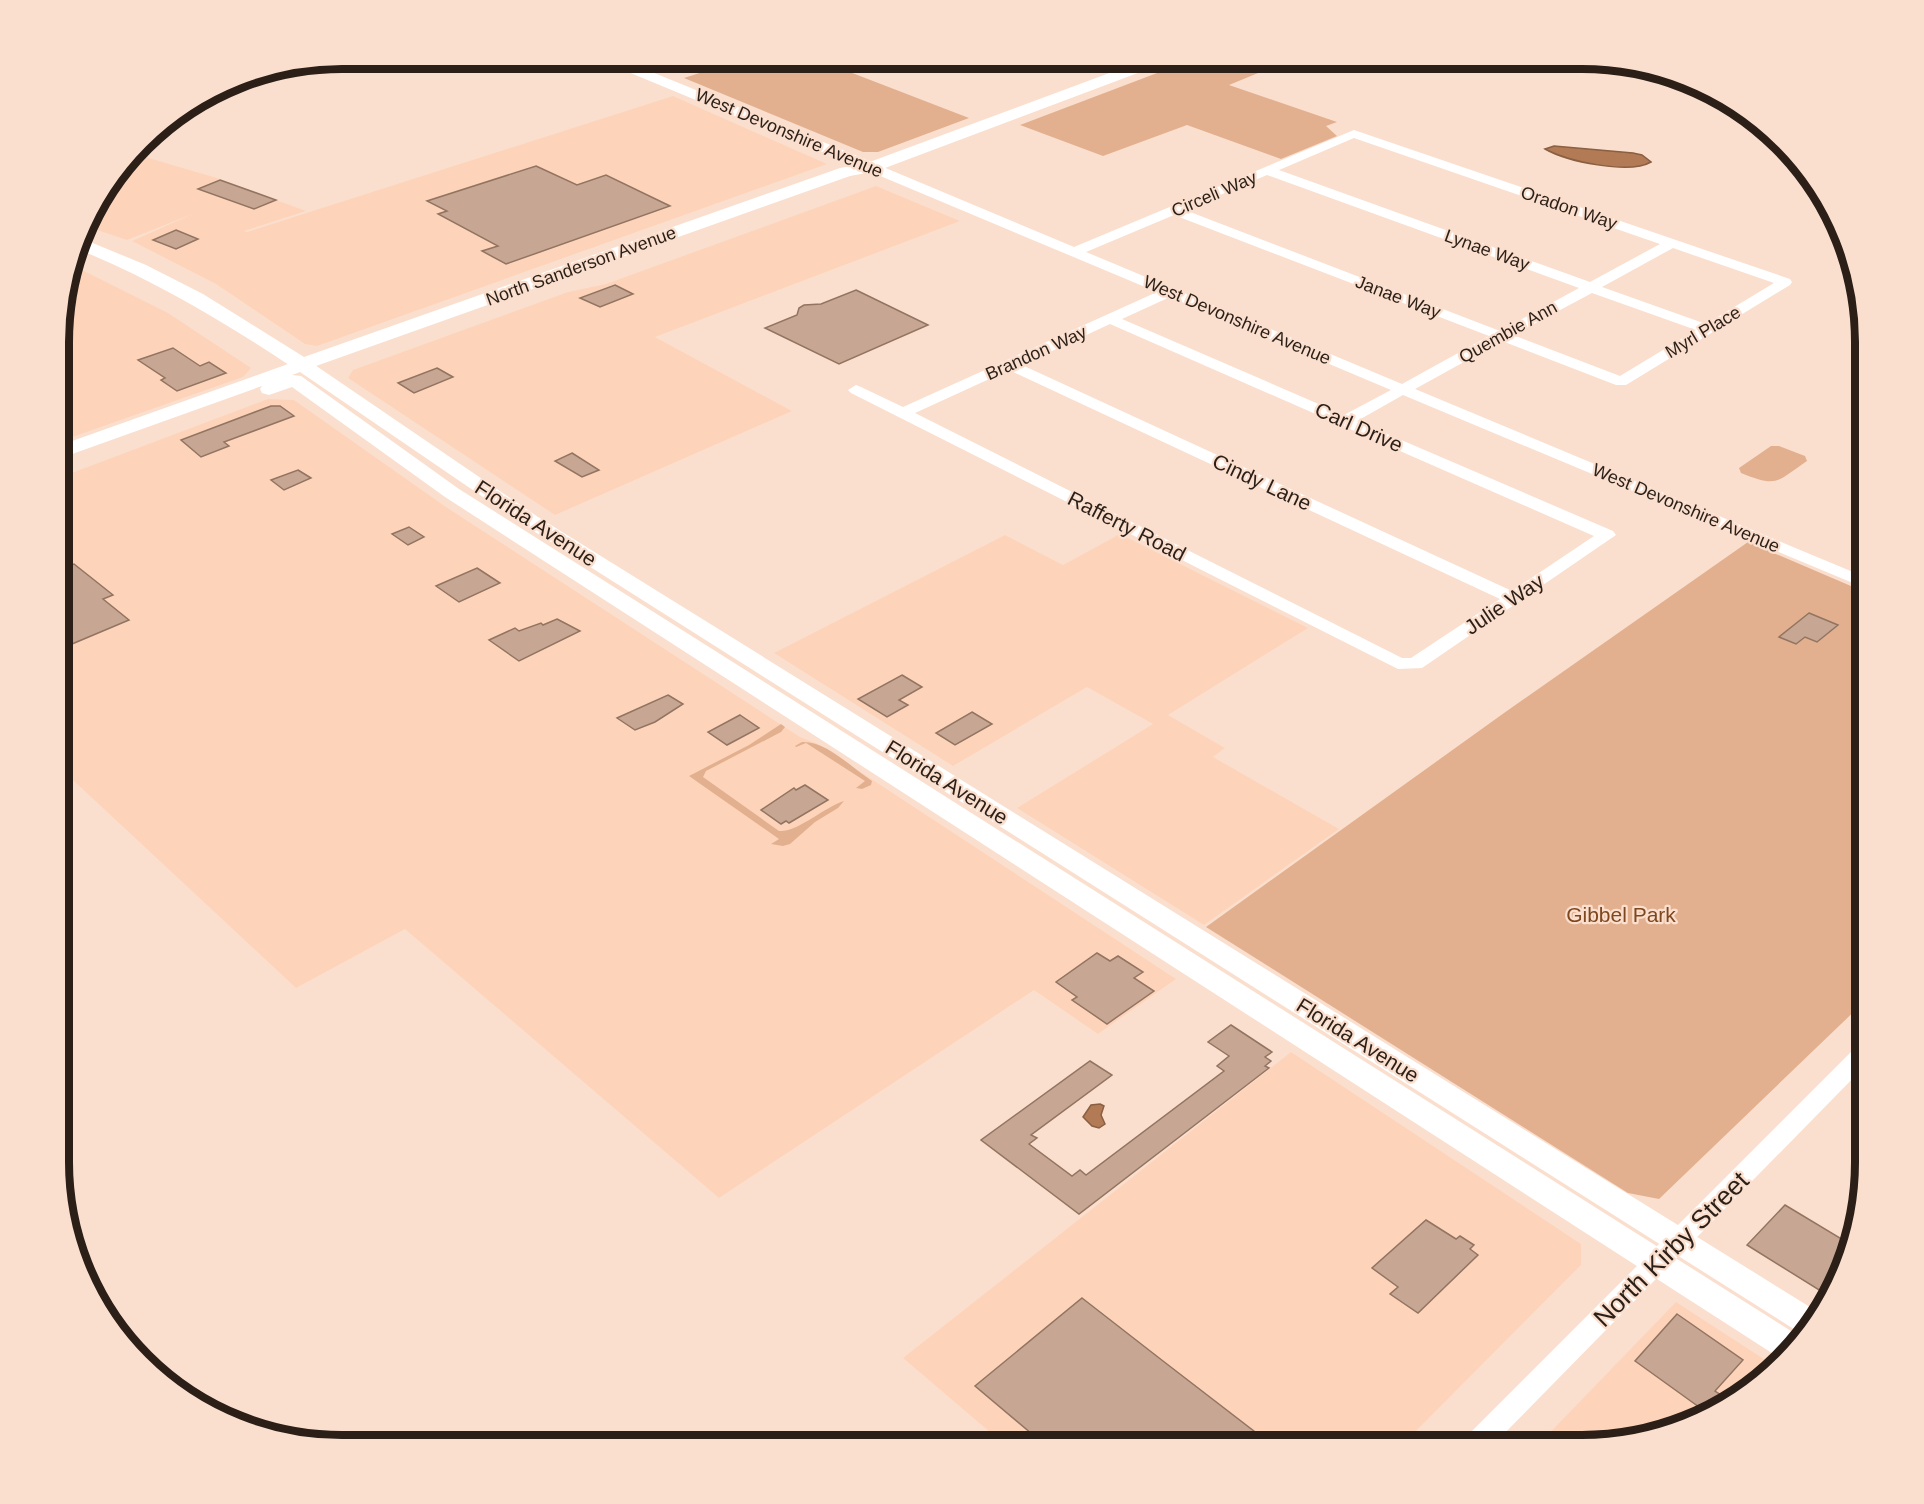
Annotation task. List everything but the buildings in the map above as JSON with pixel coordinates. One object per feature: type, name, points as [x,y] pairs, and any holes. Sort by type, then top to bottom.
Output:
[{"type":"highway","name":"North Sanderson Avenue","points":[[298,373],[522,287],[846,172],[871,167],[1131,69]]},
{"type":"highway","name":"North Sanderson Avenue","points":[[298,373],[464,320],[857,177],[871,167]]},
{"type":"highway","name":"Florida Avenue","points":[[85,250],[155,276],[225,314],[298,373]]},
{"type":"highway","points":[[464,320],[459,316],[461,314],[522,287],[532,287],[488,310]]},
{"type":"main road","name":"West Devonshire Avenue","points":[[633,69],[871,167]]},
{"type":"main road","points":[[69,449],[298,373]]},
{"type":"main road","points":[[69,460],[298,373]]},
{"type":"main road","name":"Florida Avenue","points":[[298,373],[452,493],[1067,885],[1669,1252],[1804,1321]]},
{"type":"main road","name":"Florida Avenue","points":[[298,373],[1171,922],[1669,1252],[1786,1343]]},
{"type":"main road","points":[[69,452],[109,434]]},
{"type":"main road","points":[[926,795],[954,802],[1029,848],[1045,843]]},
{"type":"main road","points":[[1067,885],[1088,887],[1132,916],[1153,923],[1171,922]]},
{"type":"street","name":"Circeli Way","points":[[1074,252],[1176,211],[1354,134]]},
{"type":"street","name":"Oradon Way","points":[[1354,134],[1785,282]]},
{"type":"street","name":"West Devonshire Avenue","points":[[871,167],[1855,579]]},
{"type":"street","name":"Lynae Way","points":[[1268,171],[1706,329]]},
{"type":"street","name":"Janae Way","points":[[1176,211],[1621,382]]},
{"type":"street","name":"Quembie Ann","points":[[1345,421],[1672,243]]},
{"type":"street","name":"Myrl Place","points":[[1621,382],[1785,282]]},
{"type":"street","name":"Brandon Way","points":[[903,413],[1169,292]]},
{"type":"street","name":"Carl Drive","points":[[1111,319],[1607,535]]},
{"type":"street","name":"Cindy Lane","points":[[1010,365],[1513,598]]},
{"type":"street","name":"Rafferty Road","points":[[856,390],[1398,663]]},
{"type":"street","name":"Julie Way","points":[[1398,663],[1414,664],[1607,535]]},
{"type":"street","name":"North Kirby Street","points":[[1486,1435],[1855,1062]]},
{"type":"shaded area","points":[[673,96],[827,164],[317,346],[305,344],[216,284],[132,241],[195,213],[127,240],[94,229],[115,190],[142,156],[217,178],[306,211],[244,231],[247,232]]},
{"type":"shaded area","points":[[1554,146],[1633,153],[1642,155],[1651,162],[1628,167],[1598,165],[1567,158],[1545,149]]},
{"type":"shaded area","points":[[876,186],[960,221],[655,337],[792,411],[555,515],[348,378],[353,370],[568,292],[606,284]]},
{"type":"shaded area","points":[[79,268],[168,313],[251,368],[243,377],[69,438],[70,324]]},
{"type":"shaded area","points":[[268,399],[294,400],[446,507],[800,737],[818,744],[1176,979],[1098,1034],[1034,990],[719,1198],[405,929],[296,988],[69,776],[69,474]]},
{"type":"shaded area","points":[[1120,534],[1308,628],[1168,715],[1225,748],[1213,757],[1339,829],[1204,925],[1017,808],[1153,724],[1087,687],[953,766],[774,653],[1005,535],[1063,565]]},
{"type":"shaded area","points":[[1291,1052],[1581,1244],[1581,1265],[1412,1435],[993,1435],[903,1358]]},
{"type":"shaded area","points":[[1091,1105],[1104,1106],[1101,1115],[1105,1124],[1099,1128],[1092,1126],[1083,1117]]},
{"type":"shaded area","points":[[1676,1302],[1768,1362],[1734,1389],[1703,1407],[1670,1421],[1617,1433],[1548,1435]]},
{"type":"green space","points":[[712,69],[842,69],[969,118],[878,152],[863,152],[684,78]]},
{"type":"green space","points":[[1168,69],[1257,69],[1263,71],[1229,85],[1337,122],[1326,126],[1337,136],[1281,159],[1187,125],[1103,156],[1020,125]]},
{"type":"green space","points":[[1771,446],[1779,446],[1805,456],[1807,461],[1776,480],[1763,480],[1741,473],[1739,468]]},
{"type":"green space","name":"Gibbel Park","points":[[1748,542],[1855,588],[1855,1011],[1659,1199],[1628,1193],[1206,927],[1504,713]]},
{"type":"green space","points":[[781,724],[785,727],[781,732],[706,771],[703,777],[779,831],[794,828],[844,801],[790,844],[783,846],[771,844],[779,839],[689,776],[749,745]]},
{"type":"green space","points":[[802,742],[811,743],[830,750],[872,781],[871,785],[862,789],[856,788],[865,781],[806,743],[795,746]]}]
